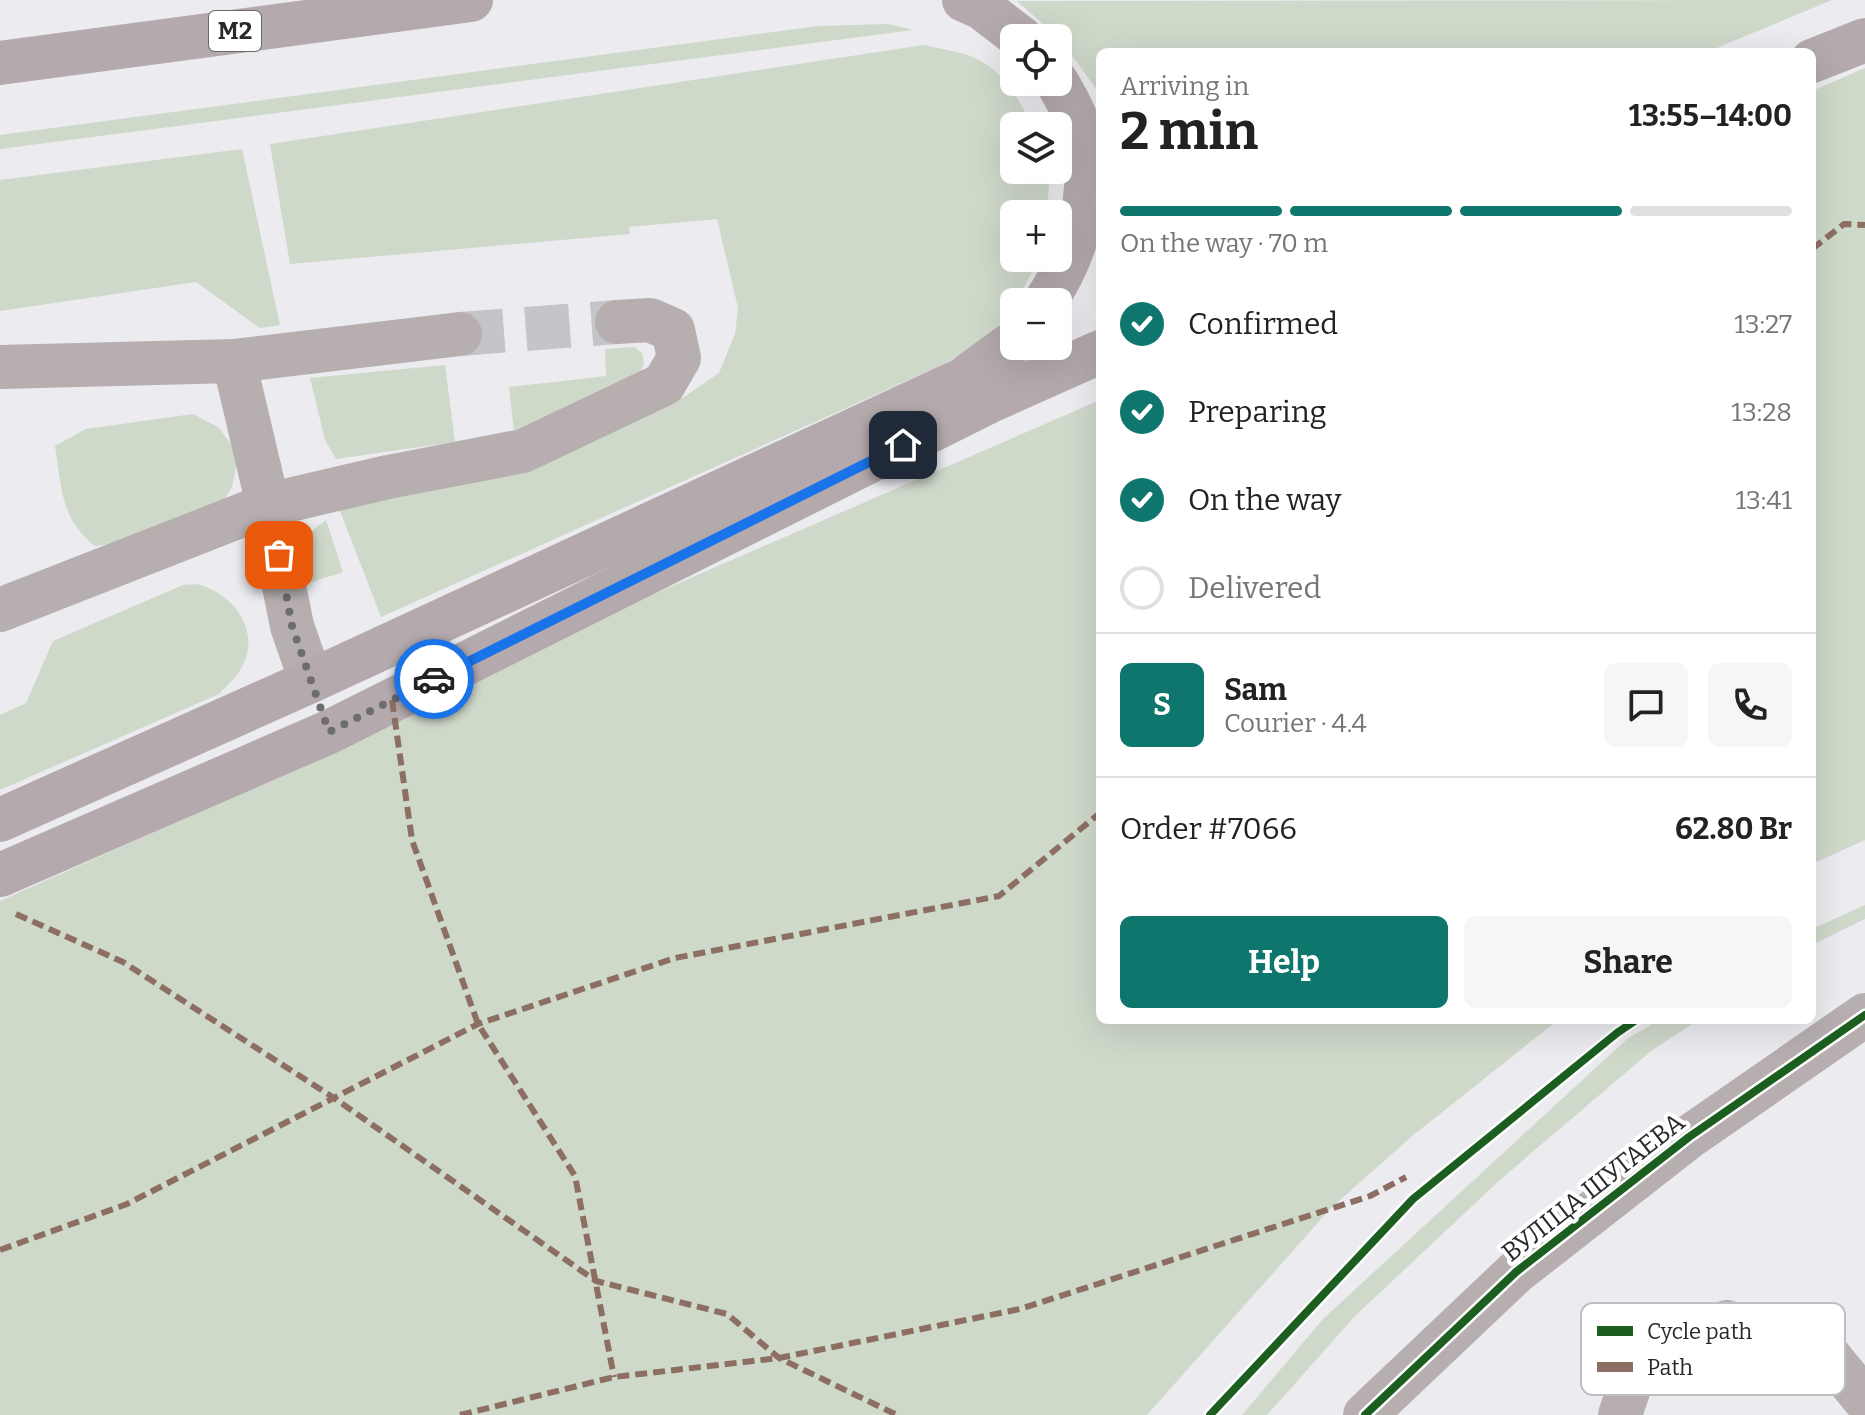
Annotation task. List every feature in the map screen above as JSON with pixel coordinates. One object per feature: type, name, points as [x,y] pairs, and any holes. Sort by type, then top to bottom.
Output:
[{"type":"highway","name":"М2","points":[[0,63],[471,0]]},
{"type":"highway","points":[[964,0],[982,8],[1003,24]]},
{"type":"highway","points":[[1816,59],[1865,40]]},
{"type":"highway","points":[[1053,288],[1067,265],[1080,227],[1087,181],[1084,142],[1065,96]]},
{"type":"highway","points":[[0,820],[311,681],[962,380],[1000,352]]},
{"type":"highway","points":[[0,875],[329,732],[988,402],[1096,354]]},
{"type":"highway","points":[[311,681],[329,732]]},
{"type":"street","points":[[0,610],[268,505],[388,477],[523,451],[664,384],[679,358],[673,330],[650,320],[617,322]]},
{"type":"street","points":[[0,367],[234,361],[460,334]]},
{"type":"street","points":[[234,361],[268,505],[292,626],[311,681]]},
{"type":"street","name":"ВУЛІЦА ШУГАЕВА","points":[[1365,1415],[1516,1272],[1689,1137],[1865,1015]]},
{"type":"street","points":[[1845,1376],[1865,1400]]},
{"type":"street","points":[[1620,1415],[1627,1395]]},
{"type":"green space","points":[[1832,0],[1717,48],[1096,48],[1096,88],[1072,56],[1072,24],[1043,24],[1017,1]]},
{"type":"green space","points":[[888,24],[913,30],[0,149],[0,135],[818,26]]},
{"type":"green space","points":[[924,45],[985,63],[1000,76],[1000,96],[1016,96],[1025,112],[1000,112],[1000,184],[1049,184],[1048,200],[1000,200],[1000,272],[1032,272],[1024,288],[1000,288],[1000,323],[990,336],[944,364],[381,617],[340,511],[359,496],[531,471],[684,397],[719,373],[735,334],[738,308],[717,219],[629,227],[630,234],[290,264],[270,144]]},
{"type":"green space","points":[[1865,68],[1865,840],[1816,862],[1816,89]]},
{"type":"green space","points":[[242,149],[280,325],[260,328],[196,282],[0,311],[0,180]]},
{"type":"green space","points":[[634,347],[642,353],[644,363],[640,374],[514,432],[509,387],[606,376],[605,349]]},
{"type":"green space","points":[[445,365],[455,442],[336,459],[325,440],[310,378]]},
{"type":"green space","points":[[1096,402],[1096,1024],[1553,1024],[1411,1137],[1331,1208],[1147,1415],[0,1415],[0,901],[378,732],[557,636]]},
{"type":"green space","points":[[193,414],[218,427],[231,444],[237,463],[232,487],[221,505],[142,540],[95,546],[75,524],[64,501],[55,446],[86,429]]},
{"type":"green space","points":[[326,520],[343,572],[309,583],[304,547],[310,534]]},
{"type":"green space","points":[[197,584],[221,595],[240,614],[245,626],[248,652],[241,669],[229,684],[219,694],[0,790],[0,715],[26,703],[53,641],[183,585]]},
{"type":"green space","points":[[1865,905],[1865,919],[1816,943],[1816,927]]},
{"type":"green space","points":[[1652,1024],[1692,1024],[1651,1051],[1501,1179],[1355,1316],[1267,1415],[1242,1415],[1323,1319],[1627,1039]]},
{"type":"tunnel","points":[[460,334],[617,322]]},
{"type":"marked path","points":[[1816,246],[1844,224],[1865,225]]},
{"type":"marked path","points":[[392,700],[412,840],[478,1024],[575,1176],[614,1377]]},
{"type":"marked path","points":[[0,1250],[127,1204],[478,1024],[675,958],[999,896],[1096,816]]},
{"type":"marked path","points":[[16,914],[123,962],[334,1098],[596,1281],[727,1314],[779,1358],[897,1415]]},
{"type":"marked path","points":[[460,1415],[614,1377],[779,1358],[1020,1309],[1370,1196],[1406,1177]]},
{"type":"cycle path","points":[[1365,1415],[1516,1272],[1689,1137],[1865,1015]]},
{"type":"cycle path","points":[[1210,1415],[1413,1199],[1630,1024]]},
{"type":"way so far","points":[[279,555],[292,626],[329,732],[434,679]]},
{"type":"route","points":[[434,679],[903,445]]}]
